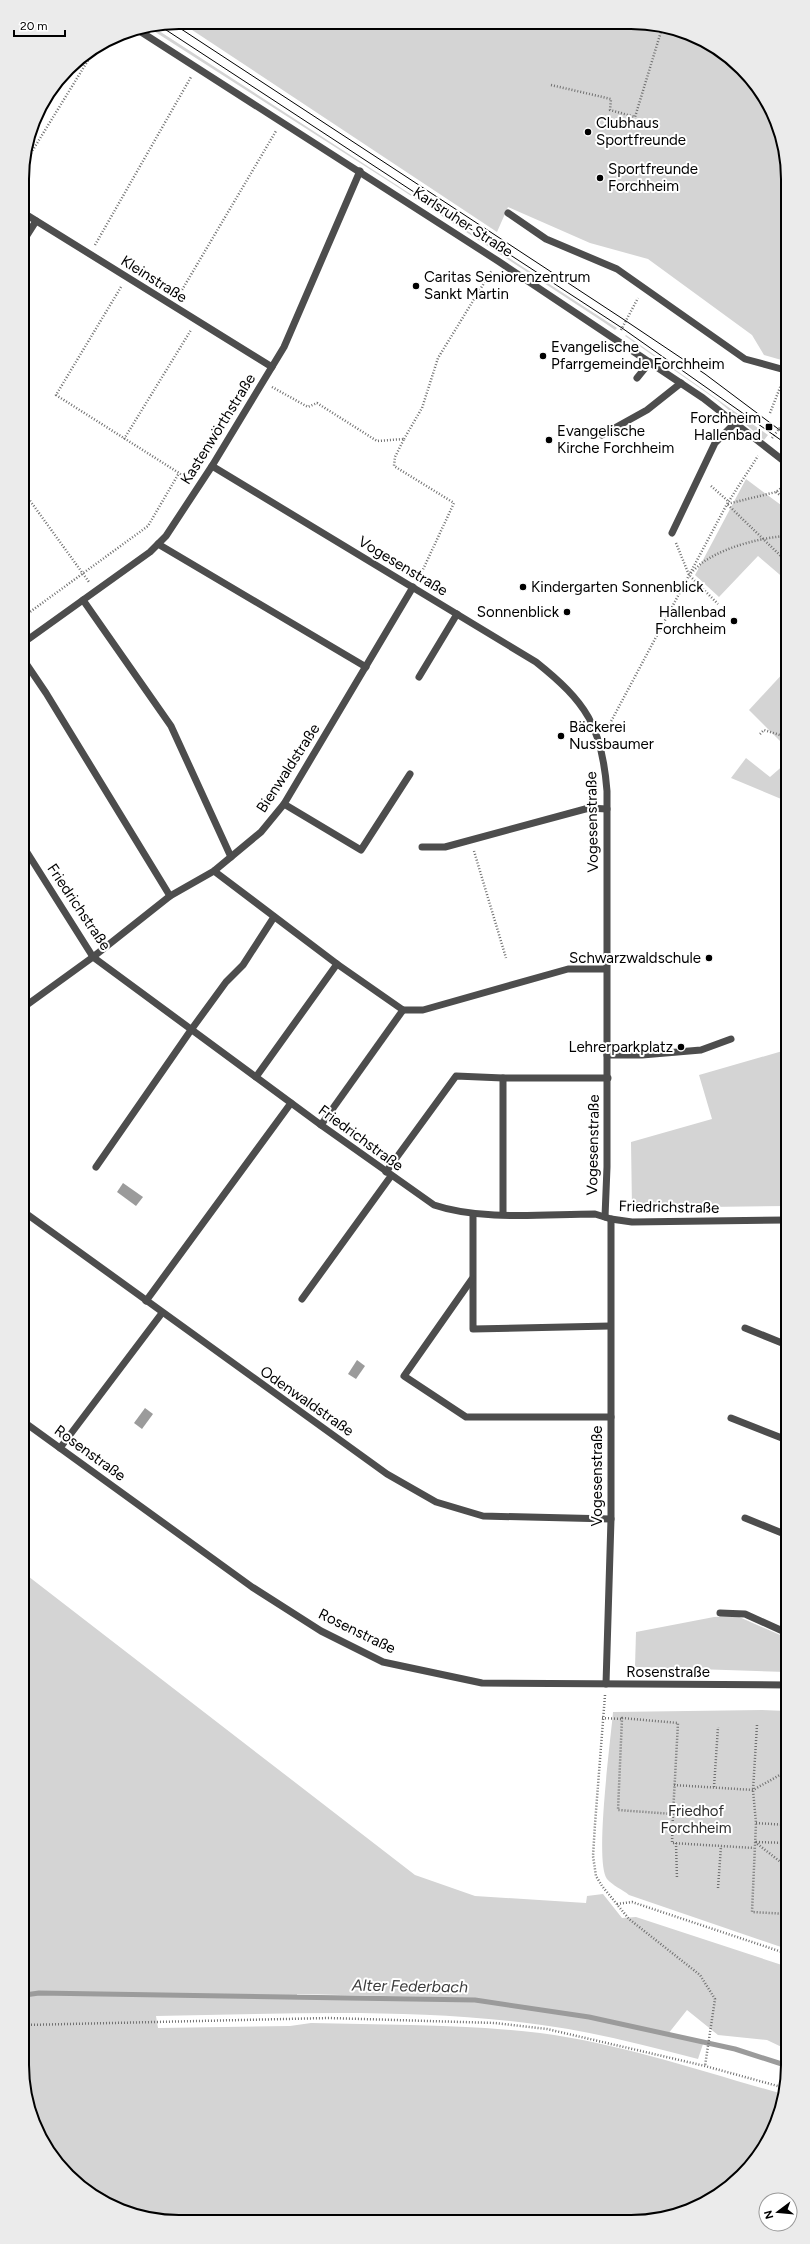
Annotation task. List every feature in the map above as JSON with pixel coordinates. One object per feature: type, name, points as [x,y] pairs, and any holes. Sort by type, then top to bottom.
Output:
[{"type":"street","name":"Karlsruher Straße","points":[[143,33],[360,171],[616,339],[681,383],[781,459]]},
{"type":"street","name":"Kastenwörthstraße","points":[[29,639],[150,552],[158,544],[212,466],[284,347],[360,171]]},
{"type":"street","points":[[508,213],[546,240],[617,269],[745,359],[781,369]]},
{"type":"street","name":"Kleinstraße","points":[[29,216],[272,368]]},
{"type":"street","points":[[29,232],[36,221]]},
{"type":"street","points":[[637,378],[650,362]]},
{"type":"street","points":[[602,435],[647,410],[681,383]]},
{"type":"street","points":[[672,533],[715,443],[735,423]]},
{"type":"street","name":"Vogesenstraße","points":[[212,466],[536,662],[556,678],[571,693],[597,733],[605,770],[607,809],[607,1167],[611,1519],[606,1684]]},
{"type":"street","points":[[158,544],[366,667]]},
{"type":"street","name":"Bienwaldstraße","points":[[29,1003],[93,957],[170,896],[214,871],[261,832],[284,804],[414,588]]},
{"type":"street","points":[[83,600],[171,726],[232,856]]},
{"type":"street","points":[[419,678],[457,614]]},
{"type":"street","points":[[29,668],[46,693],[170,896]]},
{"type":"street","points":[[284,804],[361,850],[410,774]]},
{"type":"street","points":[[422,846],[445,847],[589,808],[607,809]]},
{"type":"street","name":"Friedrichstraße","points":[[29,856],[93,957],[321,1125],[434,1205],[448,1210],[473,1214],[595,1214],[632,1222],[781,1220]]},
{"type":"street","points":[[214,871],[337,964],[403,1010],[424,1010],[568,969],[606,969]]},
{"type":"street","points":[[96,1167],[191,1030],[226,982],[243,965],[274,917]]},
{"type":"street","points":[[256,1077],[337,964]]},
{"type":"street","points":[[321,1125],[403,1010]]},
{"type":"street","points":[[607,1055],[642,1055],[701,1050],[731,1039]]},
{"type":"street","points":[[302,1299],[456,1076],[503,1078],[608,1078]]},
{"type":"street","points":[[503,1078],[503,1214]]},
{"type":"street","points":[[146,1301],[291,1103]]},
{"type":"street","points":[[473,1214],[472,1329],[610,1326]]},
{"type":"street","name":"Odenwaldstraße","points":[[29,1216],[162,1314],[387,1474],[436,1502],[483,1516],[611,1519]]},
{"type":"street","points":[[472,1279],[404,1376],[466,1417],[610,1417]]},
{"type":"street","points":[[60,1448],[162,1314]]},
{"type":"street","points":[[745,1328],[781,1343]]},
{"type":"street","points":[[731,1418],[781,1438]]},
{"type":"street","name":"Rosenstraße","points":[[29,1426],[252,1587],[321,1631],[383,1662],[482,1683],[781,1685]]},
{"type":"street","points":[[746,1518],[781,1533]]},
{"type":"street","points":[[720,1613],[745,1614],[781,1630]]},
{"type":"path","points":[[551,85],[611,99],[610,110],[635,117],[661,32]]},
{"type":"path","points":[[32,152],[88,60]]},
{"type":"path","points":[[90,254],[197,67]]},
{"type":"path","points":[[172,306],[281,121]]},
{"type":"path","points":[[414,588],[454,503],[394,466],[395,457],[422,408],[438,358],[498,261]]},
{"type":"path","points":[[127,278],[56,395],[198,486]]},
{"type":"path","points":[[616,339],[630,316],[629,311],[645,288]]},
{"type":"path","points":[[124,439],[196,321]]},
{"type":"path","points":[[263,382],[308,407],[317,404],[377,441],[404,439]]},
{"type":"path","points":[[770,413],[781,385]]},
{"type":"path","points":[[597,733],[608,729],[727,503],[764,446],[781,426]]},
{"type":"path","points":[[29,613],[148,526],[179,473]]},
{"type":"path","points":[[712,486],[727,503],[781,556]]},
{"type":"path","points":[[727,503],[776,492],[781,488]]},
{"type":"path","points":[[776,492],[781,496]]},
{"type":"path","points":[[29,499],[95,591]]},
{"type":"path","points":[[672,533],[689,575],[718,604]]},
{"type":"path","points":[[689,575],[708,559],[762,538],[781,536]]},
{"type":"path","points":[[760,734],[764,730],[781,736]]},
{"type":"path","points":[[471,840],[506,958]]},
{"type":"path","points":[[606,1684],[602,1718],[593,1856],[596,1876],[602,1886],[629,1919],[645,1934],[700,1975],[715,1999],[705,2066]]},
{"type":"path","points":[[602,1718],[678,1723],[672,1843],[754,1848]]},
{"type":"path","points":[[622,1719],[618,1810],[673,1814]]},
{"type":"path","points":[[757,1725],[754,1790],[756,1824],[752,1912],[781,1914]]},
{"type":"path","points":[[714,1787],[718,1727]]},
{"type":"path","points":[[674,1785],[754,1790],[781,1774]]},
{"type":"path","points":[[756,1824],[781,1825]]},
{"type":"path","points":[[755,1842],[781,1843]]},
{"type":"path","points":[[755,1842],[781,1862]]},
{"type":"path","points":[[676,1843],[677,1879]]},
{"type":"path","points":[[718,1888],[721,1846]]},
{"type":"path","points":[[617,1904],[632,1902],[781,1952]]},
{"type":"path","points":[[29,2025],[330,2018],[495,2023],[547,2029],[705,2066],[780,2086]]},
{"type":"green space","name":"Sportfreunde Forchheim","points":[[191,29],[640,29],[670,34],[688,40],[706,49],[730,66],[744,80],[761,104],[770,122],[776,140],[781,170],[781,360],[764,355],[752,335],[648,259],[590,243],[508,207],[497,232]]},
{"type":"green space","points":[[158,30],[617,328],[615,330],[393,184],[154,31]]},
{"type":"green space","points":[[626,335],[768,435],[764,440],[717,400],[625,336]]},
{"type":"green space","points":[[746,479],[781,505],[781,576],[758,556],[719,597],[695,575]]},
{"type":"green space","points":[[781,675],[781,742],[749,710]]},
{"type":"green space","points":[[746,758],[770,777],[781,767],[781,799],[731,778]]},
{"type":"green space","points":[[781,1051],[781,1206],[632,1208],[631,1142],[712,1119],[699,1075]]},
{"type":"green space","points":[[29,1577],[415,1875],[475,1896],[586,1903],[587,1896],[603,1894],[622,1918],[636,1917],[781,1965],[781,2047],[767,2040],[718,2035],[687,2010],[668,2034],[704,2041],[698,2059],[582,2031],[494,2019],[446,2016],[301,2013],[156,2016],[158,2028],[290,2026],[311,2023],[454,2026],[540,2033],[602,2044],[663,2059],[778,2093],[770,2122],[761,2140],[744,2164],[730,2178],[706,2195],[688,2204],[670,2210],[640,2215],[170,2215],[140,2210],[122,2204],[104,2195],[80,2178],[66,2164],[54,2148],[40,2122],[34,2104],[29,2074]],"holes":[[[297,1994],[433,1997],[297,1995]]]},
{"type":"green space","points":[[737,1616],[781,1635],[781,1672],[635,1667],[636,1632],[714,1617]]},
{"type":"green space","name":"Friedhof Forchheim","points":[[781,1711],[781,1947],[629,1895],[607,1879],[603,1868],[602,1850],[604,1799],[613,1712]]},
{"type":"shaded area","points":[[123,1183],[143,1197],[136,1206],[117,1192]]},
{"type":"shaded area","points":[[357,1360],[365,1366],[356,1379],[348,1374]]},
{"type":"shaded area","points":[[145,1408],[153,1414],[142,1429],[134,1423]]},
{"type":"waterway","name":"Alter Federbach","points":[[29,1994],[39,1993],[475,2000],[589,2017],[735,2049],[781,2064]]},
{"type":"tram line","points":[[165,29],[622,328],[781,440]]},
{"type":"tram line","points":[[181,29],[626,321],[705,374],[781,431]]},
{"type":"place","name":"Clubhaus Sportfreunde","points":[[588,132]]},
{"type":"place","name":"Sportfreunde Forchheim","points":[[600,178]]},
{"type":"place","name":"Caritas Seniorenzentrum Sankt Martin","points":[[416,286]]},
{"type":"place","name":"Evangelische Pfarrgemeinde Forchheim","points":[[543,356]]},
{"type":"place","name":"Forchheim Hallenbad","points":[[769,427]]},
{"type":"place","name":"Evangelische Kirche Forchheim","points":[[549,440]]},
{"type":"place","name":"Kindergarten Sonnenblick","points":[[523,587]]},
{"type":"place","name":"Sonnenblick","points":[[567,612]]},
{"type":"place","name":"Hallenbad Forchheim","points":[[734,621]]},
{"type":"place","name":"Bäckerei Nussbaumer","points":[[561,736]]},
{"type":"place","name":"Schwarzwaldschule","points":[[709,958]]},
{"type":"place","name":"Lehrerparkplatz","points":[[681,1047]]}]
